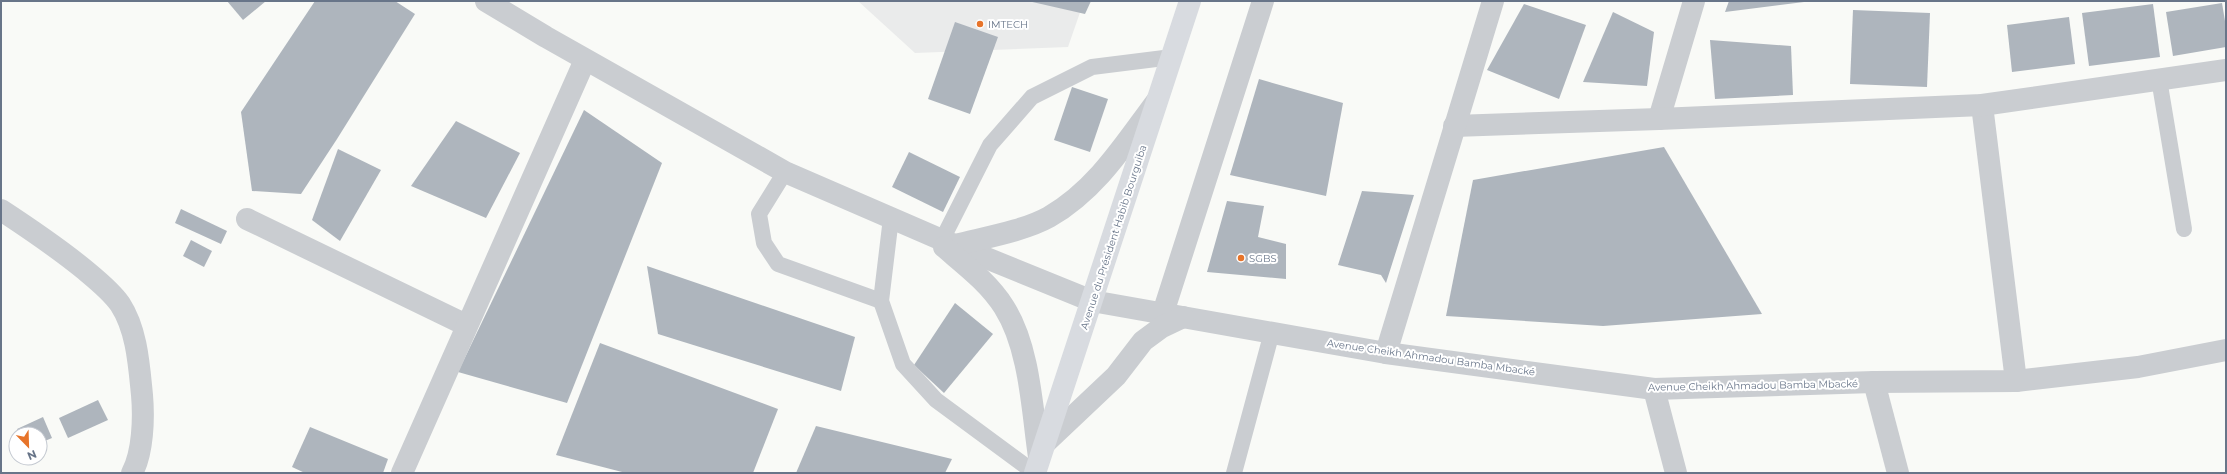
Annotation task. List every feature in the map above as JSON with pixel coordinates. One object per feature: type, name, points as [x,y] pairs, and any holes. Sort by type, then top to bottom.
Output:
[{"type":"main road","name":"Avenue du Président Habib Bourguiba","points":[[1038,462],[1160,97],[1190,1]]},
{"type":"street","points":[[1038,462],[1116,376],[1143,341],[1162,327],[1173,315],[1263,1]]},
{"type":"street","points":[[1386,353],[1493,1]]},
{"type":"street","points":[[1659,119],[1694,1]]},
{"type":"street","name":"Avenue Cheikh Ahmadou Bamba Mbacké","points":[[490,2],[585,60],[785,172],[891,218],[1092,301],[1386,353],[1654,389],[1874,382],[2016,381],[2138,367],[2226,350]]},
{"type":"street","points":[[402,473],[466,325],[585,60]]},
{"type":"street","points":[[1454,126],[1982,105],[2226,70]]},
{"type":"street","points":[[941,239],[1007,232],[1047,218],[1076,199],[1099,177],[1160,97]]},
{"type":"street","points":[[1982,105],[2016,381]]},
{"type":"street","points":[[1,210],[53,243],[98,281],[120,304],[130,326],[138,357],[143,411],[141,440],[132,473]]},
{"type":"street","points":[[247,219],[466,325]]},
{"type":"street","points":[[941,239],[988,286],[1004,306],[1019,336],[1038,462]]},
{"type":"street","points":[[1874,382],[1898,473]]},
{"type":"street","points":[[1654,389],[1676,473]]},
{"type":"lane","points":[[941,239],[990,145],[1032,97],[1092,67],[1172,57]]},
{"type":"lane","points":[[2159,79],[2184,229]]},
{"type":"lane","points":[[785,172],[759,214],[764,243],[778,264],[881,302]]},
{"type":"lane","points":[[891,218],[881,302],[903,364],[936,400],[1038,462]]},
{"type":"lane","points":[[1234,473],[1272,332]]},
{"type":"shaded area","name":"IMTECH","points":[[858,1],[1084,1],[1068,47],[915,53]]},
{"type":"building","points":[[227,1],[266,1],[243,20]]},
{"type":"building","points":[[315,1],[395,1],[415,14],[301,194],[252,191],[241,112]]},
{"type":"building","points":[[1028,1],[1091,1],[1085,14]]},
{"type":"building","points":[[1729,1],[1803,1],[1804,2],[1725,12]]},
{"type":"building","points":[[2222,3],[2226,27],[2226,47],[2173,56],[2166,12]]},
{"type":"building","points":[[1524,4],[1586,25],[1559,99],[1487,70]]},
{"type":"building","points":[[2153,4],[2160,57],[2089,66],[2082,13]]},
{"type":"building","points":[[1853,10],[1930,13],[1927,87],[1850,84]]},
{"type":"building","points":[[1613,12],[1654,32],[1647,86],[1583,82]]},
{"type":"building","points":[[2069,17],[2075,64],[2012,72],[2007,25]]},
{"type":"building","points":[[955,22],[998,37],[970,114],[928,99]]},
{"type":"building","points":[[1710,40],[1791,46],[1793,95],[1715,99]]},
{"type":"building","points":[[1259,79],[1343,103],[1326,196],[1230,175]]},
{"type":"building","points":[[1072,87],[1108,99],[1090,152],[1054,140]]},
{"type":"building","points":[[584,110],[662,163],[567,403],[458,372]]},
{"type":"building","points":[[456,121],[520,153],[486,218],[411,186]]},
{"type":"building","points":[[1664,147],[1762,314],[1603,326],[1446,316],[1473,180]]},
{"type":"building","points":[[338,149],[381,170],[340,241],[312,220]]},
{"type":"building","points":[[909,152],[960,177],[943,212],[892,187]]},
{"type":"building","points":[[1362,191],[1414,195],[1386,283],[1381,275],[1338,265]]},
{"type":"building","points":[[1227,201],[1264,206],[1258,237],[1286,244],[1286,279],[1207,272]]},
{"type":"building","points":[[181,209],[227,231],[221,244],[175,223]]},
{"type":"building","points":[[191,240],[212,251],[204,267],[183,256]]},
{"type":"building","points":[[647,266],[855,337],[841,391],[658,334]]},
{"type":"building","points":[[955,303],[993,334],[944,393],[914,365]]},
{"type":"building","points":[[600,343],[778,409],[753,473],[626,473],[556,455]]},
{"type":"building","points":[[98,400],[108,420],[68,438],[59,418]]},
{"type":"building","points":[[43,417],[47,426],[24,426]]},
{"type":"building","points":[[816,426],[952,459],[945,473],[796,473]]},
{"type":"building","points":[[310,427],[388,459],[383,473],[305,473],[292,467]]},
{"type":"building","points":[[48,429],[52,438],[48,440]]},
{"type":"place","name":"IMTECH","points":[[980,24]]},
{"type":"place","name":"SGBS","points":[[1241,258]]}]
